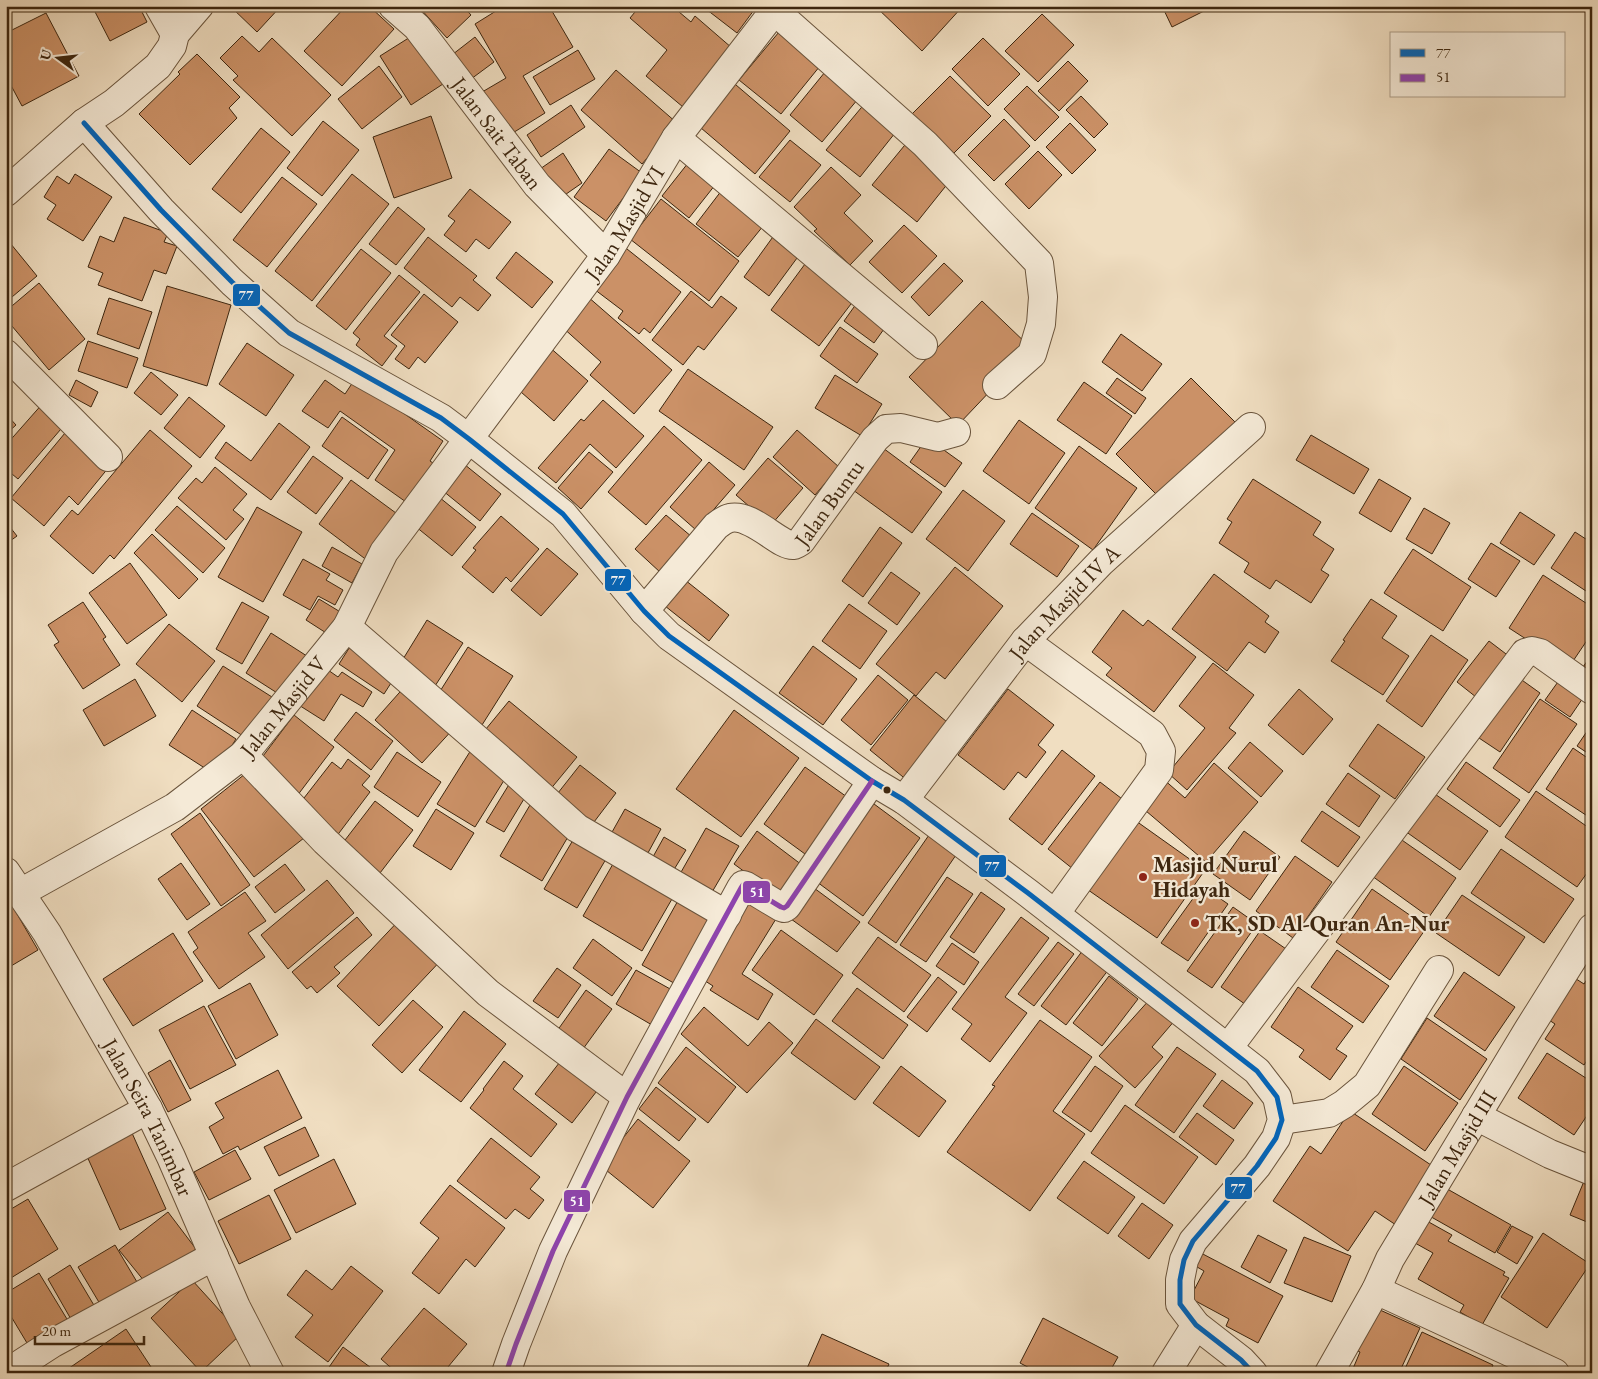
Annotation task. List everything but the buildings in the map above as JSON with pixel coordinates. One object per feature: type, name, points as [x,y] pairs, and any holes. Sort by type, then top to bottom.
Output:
[{"type":"street","points":[[159,6],[175,34]]},
{"type":"street","points":[[6,192],[84,123],[114,103],[158,66],[172,46],[175,34],[198,6]]},
{"type":"street","name":"Jalan Sait Taban","points":[[394,6],[417,28],[537,185],[606,255]]},
{"type":"street","points":[[777,8],[925,144],[1039,263],[1043,297],[1041,324],[1032,354],[997,385]]},
{"type":"street","name":"Jalan Masjid VI","points":[[469,439],[606,255],[676,138],[777,8]]},
{"type":"street","points":[[84,123],[161,210],[232,282],[289,333],[441,418],[469,439],[563,514],[644,612],[669,636],[872,781],[904,800],[1055,914],[1257,1071],[1277,1097],[1282,1120],[1276,1138],[1257,1166],[1193,1241],[1184,1260],[1180,1280],[1180,1304],[1196,1325],[1241,1360],[1252,1373]]},
{"type":"street","points":[[676,138],[923,345]]},
{"type":"street","points":[[6,354],[108,457]]},
{"type":"street","name":"Jalan Masjid IV A","points":[[904,800],[1025,642],[1101,562],[1251,427]]},
{"type":"street","name":"Jalan Buntu","points":[[644,612],[716,526],[728,518],[740,518],[756,524],[788,544],[795,545],[801,541],[875,439],[886,429],[901,428],[938,437],[956,432]]},
{"type":"street","name":"Jalan Masjid V","points":[[13,882],[174,807],[243,755],[347,627],[384,552],[469,439]]},
{"type":"street","points":[[347,627],[577,828],[727,915]]},
{"type":"street","points":[[1025,642],[1152,734],[1161,751],[1159,770],[1055,914]]},
{"type":"street","points":[[1228,1048],[1525,653],[1532,651],[1540,653],[1592,690]]},
{"type":"street","points":[[243,755],[325,841],[488,994],[627,1097]]},
{"type":"street","points":[[506,1373],[553,1251],[627,1097],[743,885],[781,908],[787,906],[872,781]]},
{"type":"street","name":"Jalan Seira Tanimbar","points":[[13,882],[47,933],[148,1109],[236,1307],[270,1373]]},
{"type":"street","name":"Jalan Masjid III","points":[[1329,1373],[1376,1290],[1390,1259],[1592,928]]},
{"type":"street","points":[[1282,1120],[1329,1113],[1344,1104],[1367,1085],[1439,970]]},
{"type":"street","points":[[6,1187],[148,1109]]},
{"type":"street","points":[[1476,1116],[1550,1154],[1592,1171]]},
{"type":"street","points":[[14,1373],[22,1363],[53,1343],[214,1256]]},
{"type":"street","points":[[1376,1290],[1555,1373]]},
{"type":"street","points":[[1166,1373],[1196,1325]]},
{"type":"transit line","name":"77","points":[[84,123],[161,210],[232,282],[289,333],[441,418],[469,439],[563,514],[644,611],[669,636],[872,781],[904,800],[1028,893],[1257,1071],[1277,1097],[1282,1120],[1276,1138],[1257,1166],[1193,1241],[1184,1260],[1180,1280],[1180,1304],[1196,1325],[1241,1360],[1253,1373]]},
{"type":"transit line","name":"51","points":[[506,1373],[553,1251],[627,1097],[741,888],[743,885],[746,886],[781,907],[787,906],[872,781]]},
{"type":"place","name":"Masjid Nurul Hidayah","points":[[1143,877]]},
{"type":"place","name":"TK, SD Al-Quran An-Nur","points":[[1195,923]]}]
